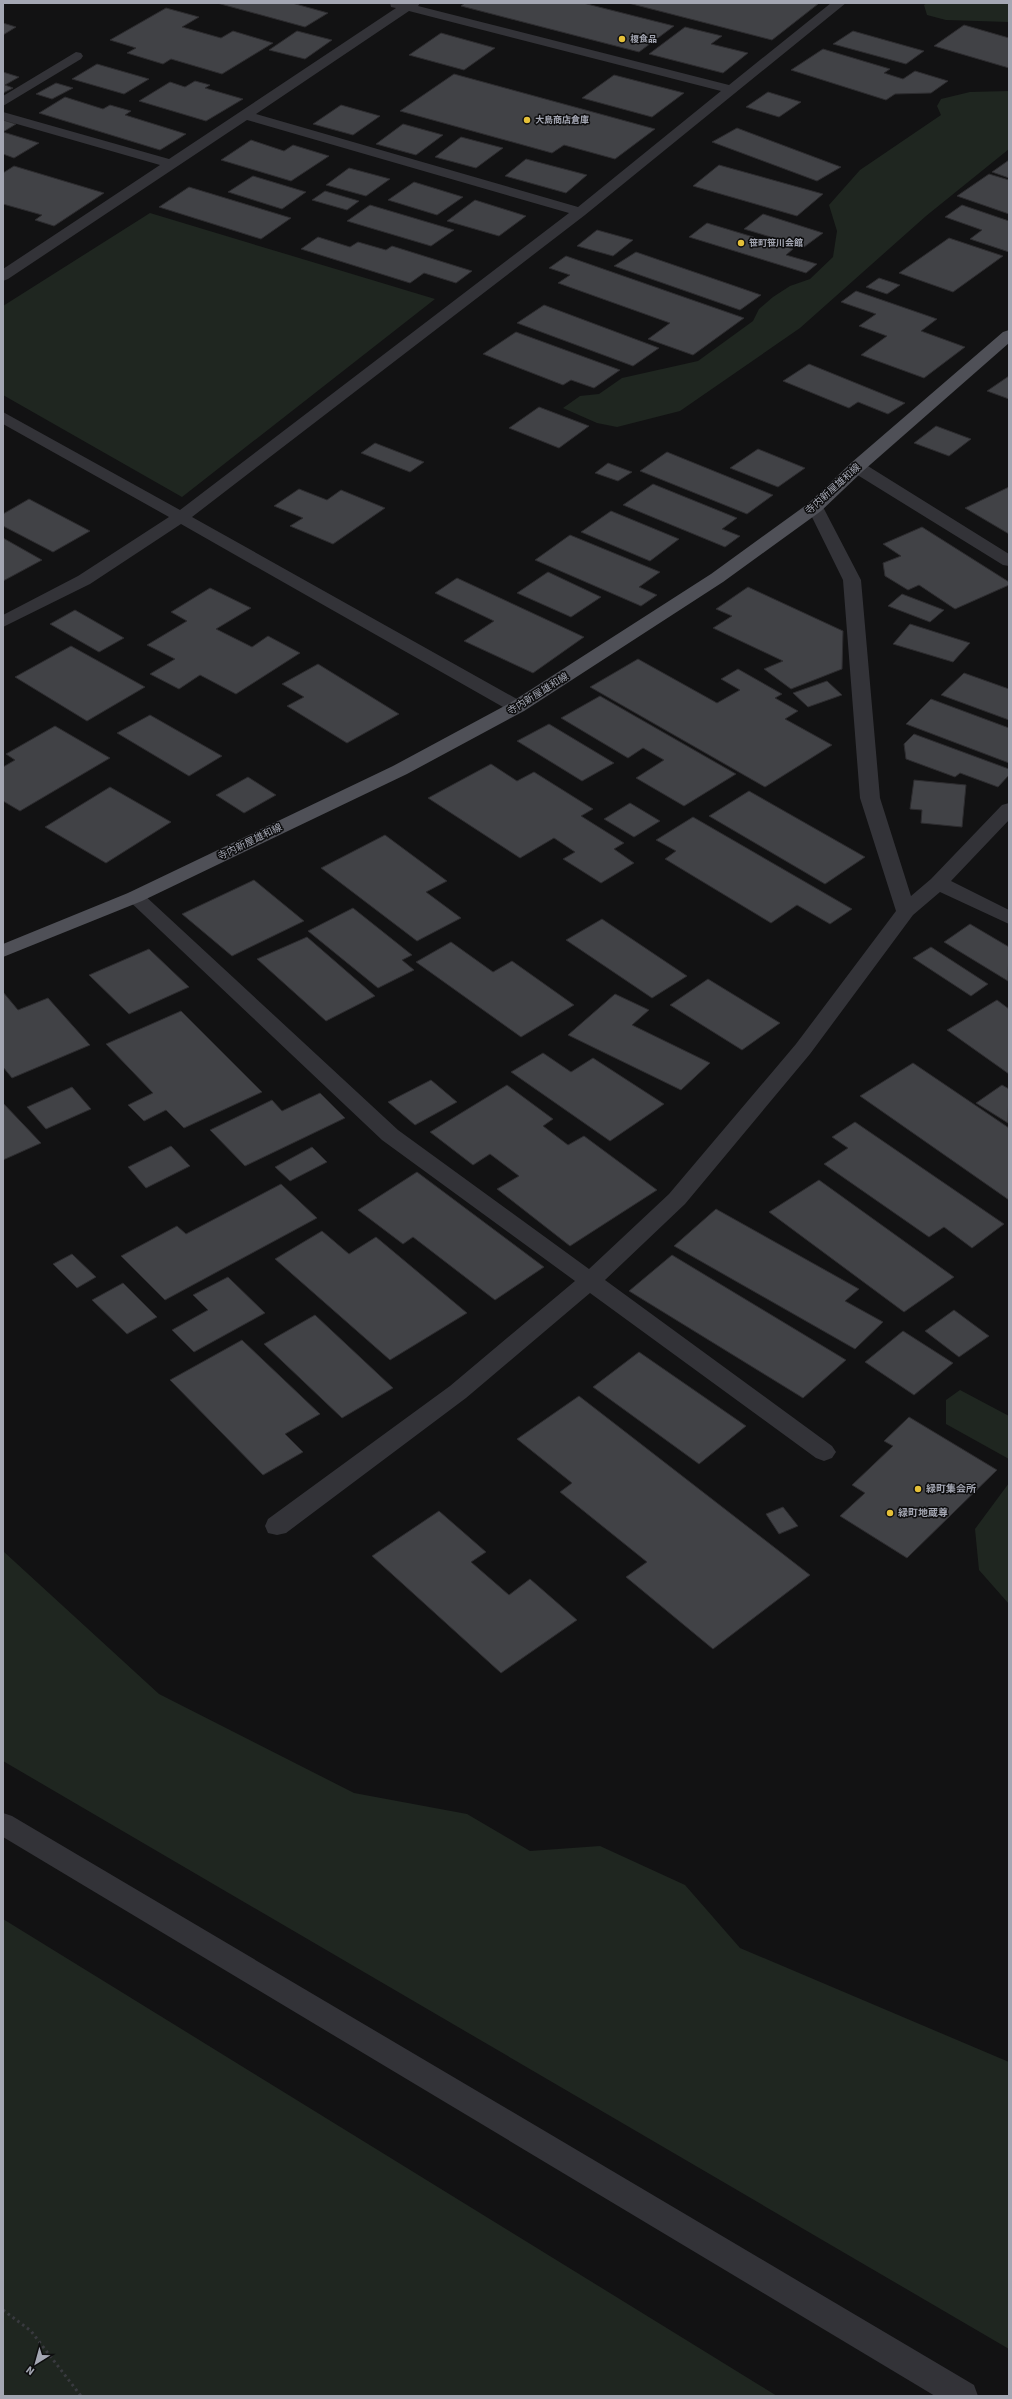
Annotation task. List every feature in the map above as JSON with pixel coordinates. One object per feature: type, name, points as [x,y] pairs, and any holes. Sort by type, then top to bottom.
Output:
[{"type":"main road","name":"寺内新屋雄和線","points":[[3,951],[135,897],[400,770],[517,707],[717,578],[815,507],[857,467],[1009,335]]},
{"type":"street","points":[[3,622],[84,580],[181,518],[580,212],[839,3]]},
{"type":"street","points":[[3,276],[245,115],[405,4],[732,90]]},
{"type":"street","points":[[3,102],[76,56]]},
{"type":"street","points":[[245,115],[580,212]]},
{"type":"street","points":[[3,116],[171,164]]},
{"type":"street","points":[[3,417],[517,707]]},
{"type":"street","points":[[857,467],[1009,561]]},
{"type":"street","points":[[815,507],[852,580],[870,798],[906,911]]},
{"type":"street","points":[[277,1526],[458,1392],[591,1280],[677,1199],[803,1049],[906,911],[938,883],[1009,809]]},
{"type":"street","points":[[938,883],[1009,918]]},
{"type":"street","points":[[135,897],[390,1135],[591,1280],[824,1452]]},
{"type":"street","points":[[3,1824],[963,2396]]},
{"type":"path","points":[[3,2310],[31,2331],[81,2396]]},
{"type":"shaded area","points":[[927,3],[1009,3],[1009,22],[946,20],[927,15],[924,5]]},
{"type":"shaded area","points":[[1009,91],[1009,149],[926,216],[800,328],[680,411],[617,427],[597,423],[563,408],[580,396],[599,394],[622,378],[698,361],[753,321],[759,309],[773,297],[790,286],[810,279],[833,257],[837,231],[829,205],[860,170],[941,115],[937,106],[941,99],[970,92]]},
{"type":"shaded area","points":[[150,213],[435,299],[182,497],[3,395],[3,306]]},
{"type":"shaded area","points":[[960,1390],[1009,1416],[1009,1459],[946,1424],[946,1400]]},
{"type":"shaded area","points":[[1009,1483],[1009,1604],[979,1570],[975,1529]]},
{"type":"shaded area","points":[[3,1551],[159,1694],[354,1793],[467,1814],[530,1851],[600,1846],[685,1885],[740,1948],[1009,2062],[1009,2349],[3,1761]]},
{"type":"shaded area","points":[[3,1919],[777,2396],[3,2396]]},
{"type":"building","points":[[217,3],[292,3],[328,13],[305,27]]},
{"type":"building","name":"榎食品","points":[[465,3],[583,3],[674,26],[639,52],[461,6]]},
{"type":"building","name":"榎食品","points":[[628,3],[812,3],[818,4],[772,40]]},
{"type":"building","points":[[166,8],[199,17],[182,27],[221,38],[233,31],[273,43],[222,74],[171,59],[163,64],[127,53],[136,48],[110,40]]},
{"type":"building","points":[[3,23],[16,27],[3,35]]},
{"type":"building","points":[[964,25],[1009,38],[1009,68],[934,46]]},
{"type":"building","points":[[685,27],[722,36],[711,44],[748,53],[723,73],[649,54]]},
{"type":"building","points":[[297,31],[332,40],[305,59],[269,50]]},
{"type":"building","points":[[853,31],[924,51],[906,64],[833,44]]},
{"type":"building","points":[[441,33],[495,48],[464,70],[409,55]]},
{"type":"building","points":[[823,49],[890,69],[884,73],[903,79],[915,71],[948,81],[931,93],[895,94],[886,100],[791,70]]},
{"type":"building","points":[[97,64],[149,79],[124,94],[72,79]]},
{"type":"building","points":[[3,72],[19,77],[5,85],[13,88],[3,93]]},
{"type":"building","name":"大島商店倉庫","points":[[454,74],[655,129],[615,159],[564,145],[552,153],[400,111]]},
{"type":"building","points":[[614,75],[684,93],[652,117],[582,98]]},
{"type":"building","points":[[195,81],[210,85],[205,88],[243,99],[206,121],[139,101],[170,82],[185,87]]},
{"type":"building","points":[[56,83],[73,88],[52,99],[36,94]]},
{"type":"building","points":[[768,92],[801,102],[779,117],[746,107]]},
{"type":"building","points":[[65,97],[103,109],[110,105],[131,111],[125,115],[186,134],[160,150],[39,113]]},
{"type":"building","points":[[341,105],[380,116],[353,135],[313,124]]},
{"type":"building","points":[[3,120],[16,124],[3,132]]},
{"type":"building","points":[[403,124],[443,135],[416,155],[376,144]]},
{"type":"building","points":[[737,128],[841,167],[817,181],[712,142]]},
{"type":"building","points":[[3,132],[39,143],[14,158],[3,154]]},
{"type":"building","points":[[461,137],[503,148],[476,168],[435,157]]},
{"type":"building","points":[[251,140],[284,151],[293,145],[329,156],[291,181],[221,160]]},
{"type":"building","points":[[526,159],[587,175],[566,193],[505,176]]},
{"type":"building","points":[[1009,160],[1009,178],[992,172]]},
{"type":"building","points":[[719,165],[823,194],[797,216],[693,186]]},
{"type":"building","points":[[14,166],[104,193],[54,226],[35,220],[42,215],[3,204],[3,173]]},
{"type":"building","points":[[349,168],[390,179],[366,196],[326,185]]},
{"type":"building","points":[[989,174],[1009,180],[1009,214],[957,196]]},
{"type":"building","points":[[253,176],[306,192],[282,209],[228,192]]},
{"type":"building","points":[[414,182],[463,197],[437,215],[388,200]]},
{"type":"building","points":[[189,187],[291,218],[261,239],[159,207]]},
{"type":"building","points":[[325,191],[359,201],[347,210],[312,200]]},
{"type":"building","points":[[475,200],[526,216],[499,236],[447,221]]},
{"type":"building","points":[[370,205],[454,230],[431,246],[347,221]]},
{"type":"building","points":[[962,205],[1009,221],[1009,252],[970,239],[982,230],[945,217]]},
{"type":"building","points":[[763,214],[823,233],[804,247],[744,229]]},
{"type":"building","name":"笹町笹川会館","points":[[707,223],[793,249],[786,255],[817,264],[806,273],[689,237]]},
{"type":"building","points":[[597,230],[633,240],[613,256],[577,246]]},
{"type":"building","points":[[318,237],[350,247],[358,242],[386,250],[392,246],[472,271],[456,283],[424,273],[410,283],[301,249]]},
{"type":"building","points":[[949,238],[1003,256],[953,292],[899,273]]},
{"type":"building","points":[[636,252],[761,295],[740,310],[614,266]]},
{"type":"building","points":[[566,256],[744,318],[693,355],[648,339],[670,323],[558,283],[570,275],[549,268]]},
{"type":"building","points":[[879,278],[900,285],[887,294],[866,287]]},
{"type":"building","points":[[856,291],[937,319],[921,331],[965,347],[924,378],[861,355],[887,336],[859,326],[876,314],[841,302]]},
{"type":"building","points":[[544,305],[659,348],[633,366],[517,323]]},
{"type":"building","points":[[516,332],[620,370],[594,388],[571,380],[563,385],[483,354]]},
{"type":"building","points":[[809,364],[905,403],[888,414],[858,402],[849,408],[783,381]]},
{"type":"building","points":[[1009,376],[1009,399],[987,391]]},
{"type":"building","points":[[539,407],[589,426],[559,448],[509,428]]},
{"type":"building","points":[[936,426],[971,439],[949,456],[914,443]]},
{"type":"building","points":[[375,443],[424,462],[410,472],[361,453]]},
{"type":"building","points":[[758,449],[805,468],[778,487],[730,468]]},
{"type":"building","points":[[667,452],[773,495],[747,514],[640,471]]},
{"type":"building","points":[[608,463],[632,472],[618,481],[595,473]]},
{"type":"building","points":[[653,484],[737,518],[722,529],[740,536],[725,547],[623,505]]},
{"type":"building","points":[[1009,487],[1009,534],[965,508]]},
{"type":"building","points":[[299,489],[327,500],[341,490],[385,508],[333,544],[290,526],[303,518],[274,506]]},
{"type":"building","points":[[29,499],[90,531],[53,552],[3,526],[3,514]]},
{"type":"building","points":[[611,511],[679,539],[650,561],[581,532]]},
{"type":"building","points":[[922,527],[1009,582],[1009,585],[955,609],[919,585],[908,590],[885,576],[883,563],[901,556],[883,544]]},
{"type":"building","points":[[570,535],[660,572],[639,587],[657,595],[641,606],[535,560]]},
{"type":"building","points":[[3,538],[42,560],[3,581]]},
{"type":"building","points":[[548,572],[601,597],[571,617],[517,593]]},
{"type":"building","points":[[457,578],[584,637],[533,673],[464,641],[494,621],[435,593]]},
{"type":"building","points":[[748,587],[843,631],[842,669],[791,689],[764,669],[783,661],[713,628],[732,616],[716,609]]},
{"type":"building","points":[[210,588],[251,608],[216,629],[252,647],[268,636],[300,653],[236,694],[200,675],[179,689],[150,674],[175,659],[147,645],[187,621],[171,612]]},
{"type":"building","points":[[902,594],[944,610],[930,622],[888,606]]},
{"type":"building","points":[[75,610],[124,638],[99,652],[50,624]]},
{"type":"building","points":[[910,624],[970,643],[953,662],[893,644]]},
{"type":"building","points":[[71,646],[145,687],[87,721],[15,677]]},
{"type":"building","points":[[638,659],[717,703],[740,690],[721,679],[738,669],[782,694],[775,698],[798,711],[785,719],[832,745],[765,787],[590,687]]},
{"type":"building","points":[[318,664],[399,714],[347,743],[287,706],[304,697],[282,684]]},
{"type":"building","points":[[964,673],[1009,689],[1009,720],[941,695]]},
{"type":"building","points":[[827,681],[842,695],[808,707],[793,693]]},
{"type":"building","points":[[600,696],[736,774],[684,806],[636,778],[664,760],[643,748],[628,758],[561,718]]},
{"type":"building","points":[[931,699],[1009,728],[1009,763],[906,724]]},
{"type":"building","points":[[150,715],[222,756],[189,776],[117,733]]},
{"type":"building","points":[[549,724],[614,763],[582,781],[517,741]]},
{"type":"building","points":[[55,726],[110,758],[20,811],[3,801],[3,767],[15,760],[6,754]]},
{"type":"building","points":[[914,734],[1009,769],[1009,775],[998,787],[960,773],[955,777],[906,759],[904,744]]},
{"type":"building","points":[[491,764],[517,781],[534,772],[593,809],[581,816],[624,843],[614,849],[634,863],[601,883],[563,859],[575,852],[554,838],[520,858],[428,798]]},
{"type":"building","points":[[248,777],[276,795],[244,813],[216,795]]},
{"type":"building","points":[[914,780],[966,785],[962,827],[921,823],[922,810],[910,809]]},
{"type":"building","points":[[110,787],[171,822],[106,863],[45,827]]},
{"type":"building","points":[[749,791],[865,857],[825,884],[709,816]]},
{"type":"building","points":[[630,803],[660,821],[634,837],[604,819]]},
{"type":"building","points":[[693,817],[852,909],[830,924],[797,905],[771,923],[665,859],[676,851],[656,840]]},
{"type":"building","points":[[385,835],[447,881],[426,892],[461,918],[417,941],[321,868]]},
{"type":"building","points":[[254,880],[304,921],[232,956],[182,914]]},
{"type":"building","points":[[353,908],[412,955],[402,960],[414,970],[378,988],[308,931]]},
{"type":"building","points":[[602,919],[687,976],[652,998],[566,940]]},
{"type":"building","points":[[970,924],[1009,947],[1008,981],[944,942]]},
{"type":"building","points":[[307,937],[375,996],[326,1021],[257,959]]},
{"type":"building","points":[[451,942],[493,972],[512,961],[574,1005],[521,1037],[416,962]]},
{"type":"building","points":[[931,947],[988,984],[971,996],[913,958]]},
{"type":"building","points":[[149,949],[189,987],[129,1014],[89,975]]},
{"type":"building","points":[[708,979],[780,1023],[742,1050],[670,1005]]},
{"type":"building","points":[[3,992],[18,1010],[48,998],[90,1045],[12,1078],[3,1067]]},
{"type":"building","points":[[615,994],[649,1010],[632,1025],[710,1063],[681,1090],[568,1035]]},
{"type":"building","points":[[997,1000],[1009,1009],[1009,1074],[947,1030]]},
{"type":"building","points":[[181,1011],[262,1092],[184,1128],[166,1110],[144,1121],[128,1105],[153,1093],[106,1044]]},
{"type":"building","points":[[543,1053],[571,1072],[593,1058],[664,1104],[610,1141],[511,1072]]},
{"type":"building","points":[[913,1063],[1009,1128],[1009,1200],[860,1096]]},
{"type":"building","points":[[431,1080],[457,1102],[415,1125],[388,1102]]},
{"type":"building","points":[[507,1085],[553,1119],[543,1126],[568,1145],[584,1136],[657,1190],[570,1246],[497,1189],[519,1176],[490,1154],[473,1165],[430,1132]]},
{"type":"building","points":[[1002,1085],[1009,1089],[1008,1123],[976,1103]]},
{"type":"building","points":[[72,1087],[91,1109],[46,1129],[27,1107]]},
{"type":"building","points":[[320,1093],[345,1118],[245,1166],[210,1130],[272,1100],[282,1111]]},
{"type":"building","points":[[3,1103],[41,1143],[3,1160]]},
{"type":"building","points":[[855,1122],[1004,1224],[972,1248],[944,1227],[929,1237],[824,1164],[848,1148],[832,1137]]},
{"type":"building","points":[[171,1146],[190,1166],[146,1188],[128,1167]]},
{"type":"building","points":[[312,1147],[327,1162],[290,1181],[275,1167]]},
{"type":"building","points":[[417,1172],[544,1267],[495,1300],[413,1237],[403,1244],[358,1210]]},
{"type":"building","points":[[819,1180],[954,1277],[904,1312],[769,1212]]},
{"type":"building","points":[[281,1184],[317,1218],[165,1300],[121,1256],[177,1226],[186,1234]]},
{"type":"building","points":[[716,1209],[859,1289],[845,1301],[883,1322],[855,1349],[674,1246]]},
{"type":"building","points":[[322,1231],[349,1254],[376,1237],[467,1313],[390,1360],[275,1259]]},
{"type":"building","points":[[72,1254],[96,1277],[77,1288],[53,1264]]},
{"type":"building","points":[[672,1255],[846,1360],[803,1398],[629,1291]]},
{"type":"building","points":[[228,1277],[265,1313],[194,1352],[172,1330],[208,1310],[193,1295]]},
{"type":"building","points":[[123,1283],[157,1317],[127,1334],[92,1300]]},
{"type":"building","points":[[954,1310],[989,1336],[959,1357],[925,1331]]},
{"type":"building","points":[[315,1315],[393,1388],[342,1418],[264,1344]]},
{"type":"building","points":[[903,1331],[953,1363],[914,1395],[865,1362]]},
{"type":"building","points":[[242,1340],[320,1414],[285,1434],[303,1452],[263,1475],[170,1380]]},
{"type":"building","points":[[639,1352],[746,1426],[699,1464],[593,1387]]},
{"type":"building","points":[[579,1396],[810,1575],[713,1649],[626,1577],[647,1562],[560,1492],[572,1483],[517,1439]]},
{"type":"building","name":"緑町集会所","points":[[909,1417],[997,1470],[907,1558],[840,1516],[865,1493],[852,1485],[893,1446],[884,1441]]},
{"type":"building","points":[[783,1507],[798,1526],[779,1534],[766,1514]]},
{"type":"building","points":[[439,1511],[486,1552],[471,1562],[509,1595],[530,1579],[577,1620],[501,1673],[372,1556]]},
{"type":"place","name":"榎食品","points":[[622,39]]},
{"type":"place","name":"大島商店倉庫","points":[[527,120]]},
{"type":"place","name":"笹町笹川会館","points":[[741,243]]},
{"type":"place","name":"緑町集会所","points":[[918,1489]]},
{"type":"place","name":"緑町地蔵尊","points":[[890,1513]]}]
